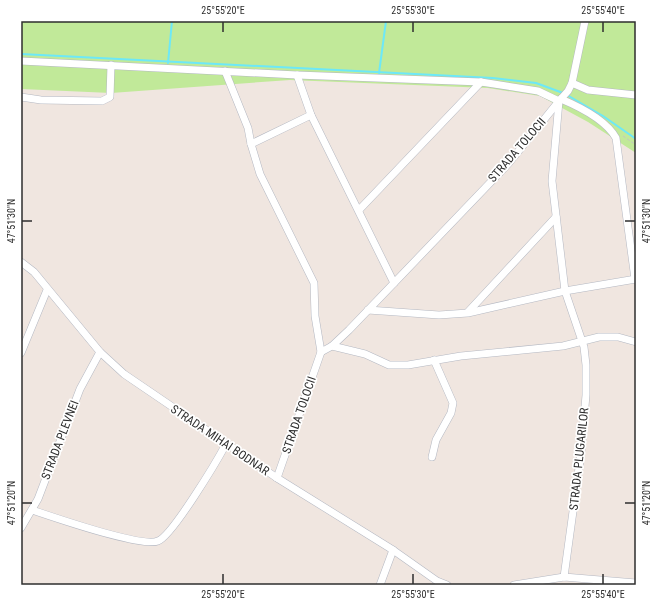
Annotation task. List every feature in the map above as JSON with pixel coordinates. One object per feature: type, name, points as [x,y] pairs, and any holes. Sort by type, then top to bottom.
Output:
[{"type":"street","points":[[563,97],[572,83],[585,21]]},
{"type":"street","points":[[21,61],[297,75],[481,82],[538,91],[563,97],[612,131],[616,138],[618,149],[635,279],[565,290],[468,312],[439,315],[368,310]]},
{"type":"street","points":[[21,96],[41,100],[102,101],[110,97],[112,65]]},
{"type":"street","name":"STRADA TOLOCII","points":[[225,71],[248,128],[260,174],[313,276],[315,316],[321,352],[277,478]]},
{"type":"street","points":[[297,75],[311,115],[394,283]]},
{"type":"street","points":[[358,210],[481,82]]},
{"type":"street","points":[[572,83],[588,90],[636,95]]},
{"type":"street","name":"STRADA TOLOCII","points":[[321,352],[332,346],[368,310],[508,164],[563,97]]},
{"type":"street","name":"STRADA TOLOCII","points":[[563,97],[552,181],[565,290],[583,342]]},
{"type":"street","points":[[251,144],[311,115]]},
{"type":"street","points":[[468,312],[556,217]]},
{"type":"street","name":"STRADA MIHAI BODNAR","points":[[21,262],[34,272],[100,352],[124,374],[277,478],[393,550],[437,581],[447,585]]},
{"type":"street","points":[[21,353],[48,290]]},
{"type":"street","points":[[332,346],[365,354],[389,364],[408,365],[434,360],[563,346],[599,337],[618,337],[636,342]]},
{"type":"street","name":"STRADA PLUGARILOR","points":[[564,577],[579,469],[586,395],[586,354],[583,342]]},
{"type":"street","name":"STRADA PLEVNEI","points":[[21,528],[32,510],[80,389],[100,352]]},
{"type":"street","points":[[432,457],[436,440],[451,413],[453,403],[434,360]]},
{"type":"street","points":[[32,510],[106,534],[148,542],[157,542],[164,536],[190,502],[226,444]]},
{"type":"street","points":[[380,585],[393,550]]},
{"type":"street","points":[[514,585],[564,577],[636,583]]},
{"type":"path","points":[[612,131],[636,145]]},
{"type":"green space","points":[[21,21],[636,21],[636,153],[588,122],[540,96],[488,88],[290,80],[111,93],[21,89]]},
{"type":"waterway","points":[[168,63],[172,21]]},
{"type":"waterway","points":[[379,73],[386,21]]},
{"type":"waterway","points":[[21,54],[493,78],[536,83],[563,93]]},
{"type":"waterway","points":[[567,95],[603,116],[636,139]]}]
